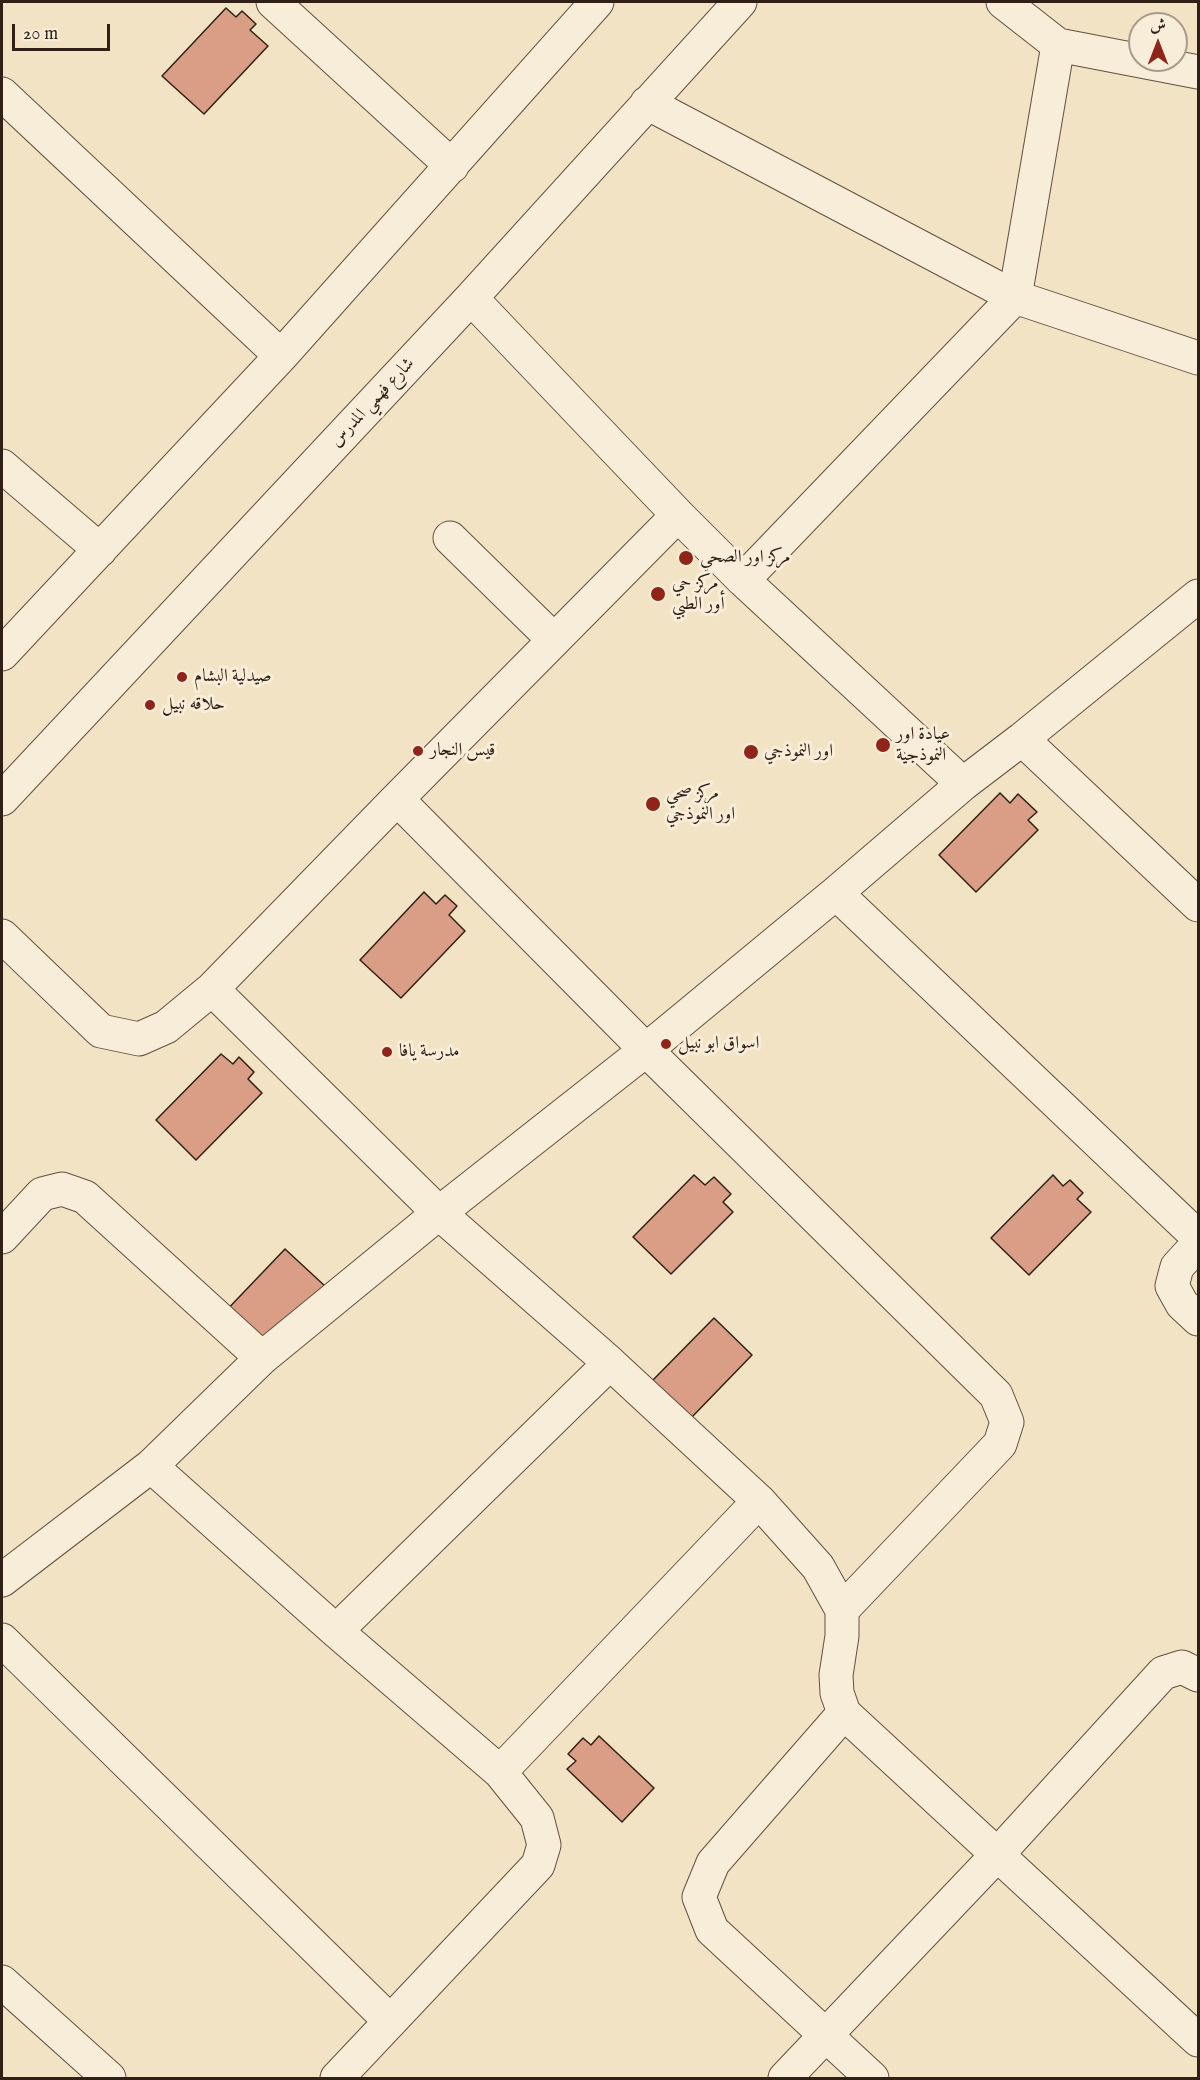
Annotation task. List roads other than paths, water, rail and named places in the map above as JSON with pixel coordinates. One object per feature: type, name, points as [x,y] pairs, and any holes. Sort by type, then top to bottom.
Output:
[{"type":"street","points":[[273,2],[452,166]]},
{"type":"street","points":[[2,654],[281,356],[597,2]]},
{"type":"street","name":"شارع فهمي المدرس","points":[[2,799],[471,298],[741,2]]},
{"type":"street","points":[[1003,2],[1058,45],[1198,72]]},
{"type":"street","points":[[742,580],[1015,297],[1058,45]]},
{"type":"street","points":[[2,94],[281,356]]},
{"type":"street","points":[[647,104],[1015,297],[1198,358]]},
{"type":"street","points":[[471,298],[742,580],[963,784]]},
{"type":"street","points":[[2,466],[100,550]]},
{"type":"street","points":[[2,936],[101,1031],[139,1039],[166,1027],[212,989],[678,515]]},
{"type":"street","points":[[450,538],[554,640]]},
{"type":"street","points":[[2,1581],[151,1466],[262,1358],[646,1050],[836,893],[963,784],[1198,596]]},
{"type":"street","points":[[1022,739],[1198,905]]},
{"type":"street","points":[[397,799],[646,1050],[996,1395],[1007,1422],[1000,1444],[842,1610]]},
{"type":"street","points":[[836,893],[1198,1237]]},
{"type":"street","points":[[212,989],[440,1213],[610,1363],[759,1501],[818,1567],[842,1610],[842,1636],[836,1675],[837,1693],[844,1713],[1198,2040]]},
{"type":"street","points":[[2,1237],[42,1194],[63,1189],[85,1197],[262,1358]]},
{"type":"street","points":[[1198,1244],[1177,1267],[1172,1286],[1182,1304],[1198,1319]]},
{"type":"street","points":[[336,1631],[610,1363]]},
{"type":"street","points":[[151,1466],[336,1631],[500,1772],[537,1818],[544,1845],[538,1864],[337,2079]]},
{"type":"street","points":[[500,1772],[759,1501]]},
{"type":"street","points":[[2,1640],[390,2020]]},
{"type":"street","points":[[785,2079],[997,1855],[1163,1673],[1182,1667],[1198,1676]]},
{"type":"street","points":[[844,1713],[713,1863],[699,1897],[712,1930],[872,2079]]},
{"type":"street","points":[[2,1982],[109,2079]]},
{"type":"place","name":"مركز اور الصحي","points":[[686,558]]},
{"type":"place","name":"مركز حي أور الطبي","points":[[658,594]]},
{"type":"place","name":"صيدلية البشام","points":[[182,677]]},
{"type":"place","name":"حلاقه نبيل","points":[[150,705]]},
{"type":"place","name":"عيادة اور النموذجية","points":[[883,745]]},
{"type":"place","name":"قيس النجار","points":[[418,751]]},
{"type":"place","name":"اور النموذجي","points":[[751,752]]},
{"type":"place","name":"مركز صحي اور النموذجي","points":[[653,804]]},
{"type":"place","name":"اسواق ابو نبيل","points":[[666,1044]]},
{"type":"place","name":"مدرسة يافا","points":[[387,1052]]}]
